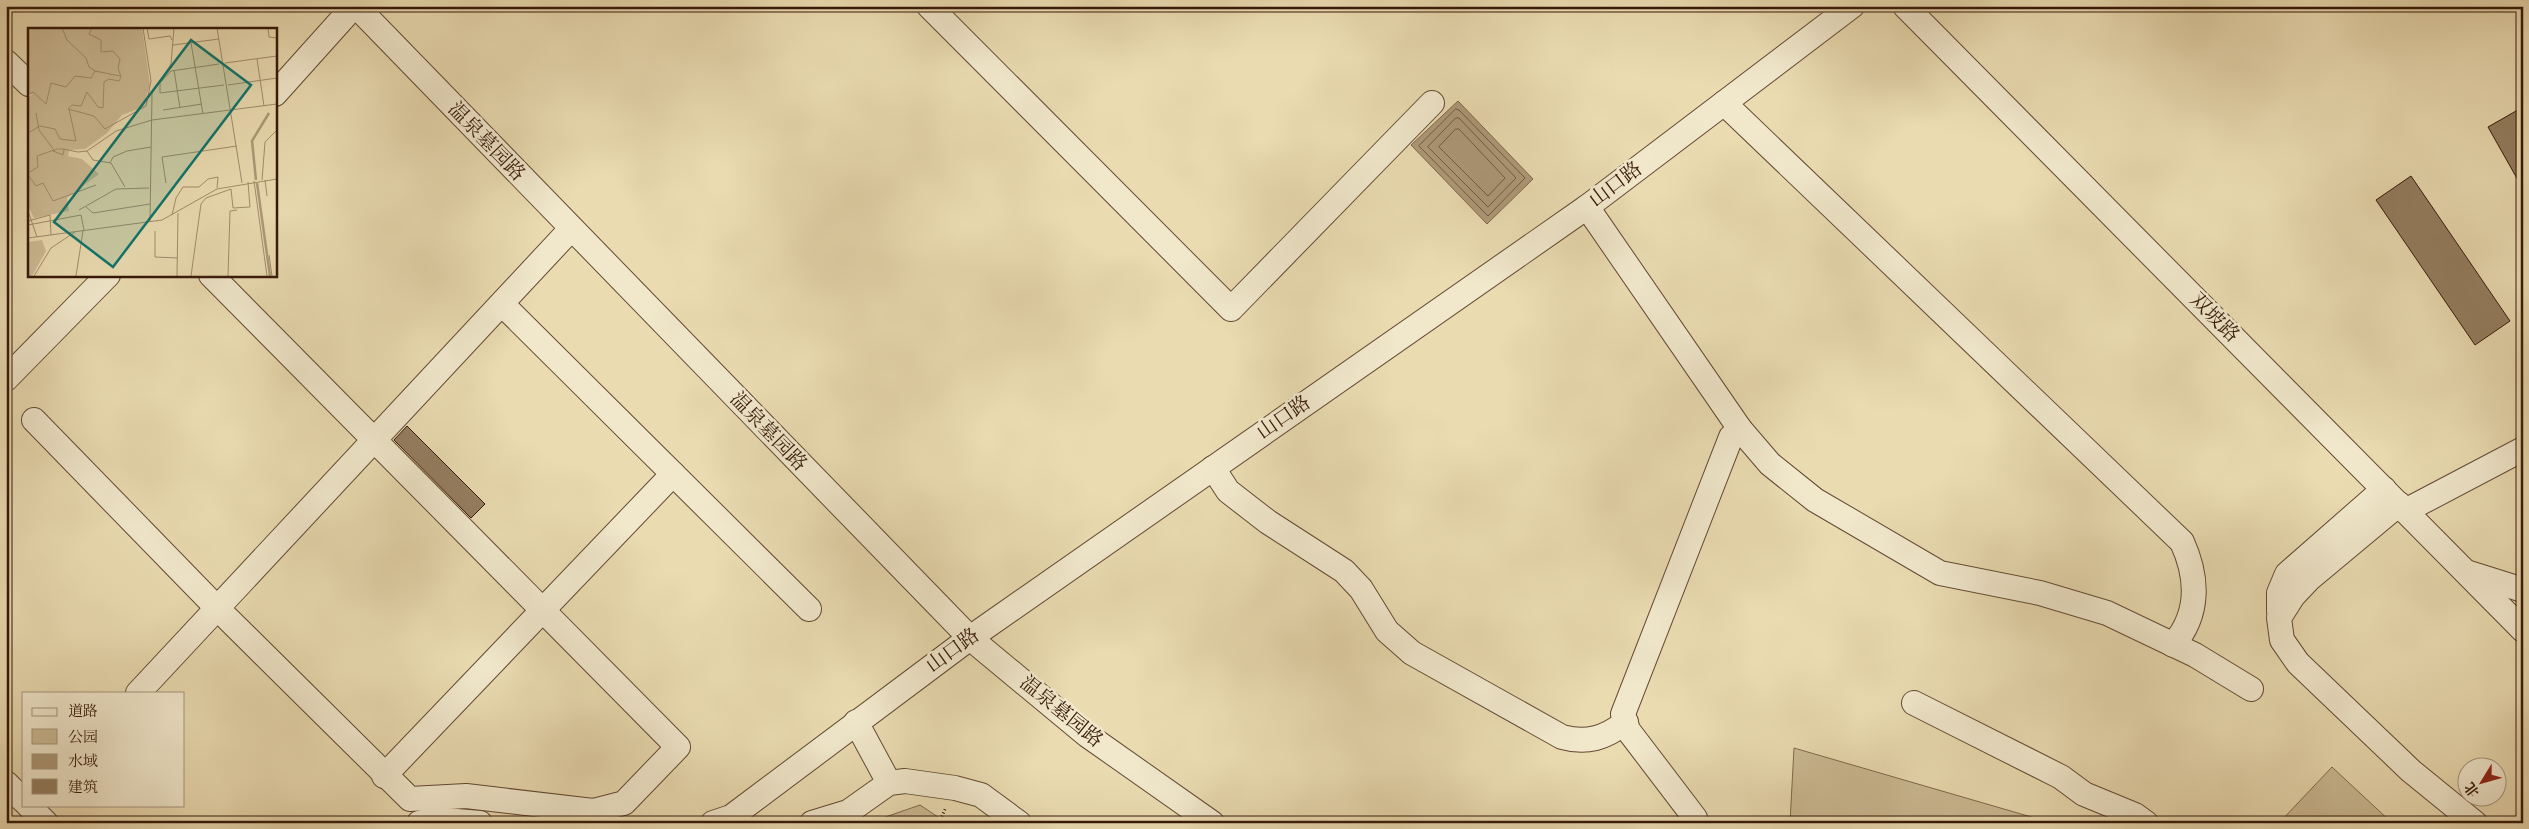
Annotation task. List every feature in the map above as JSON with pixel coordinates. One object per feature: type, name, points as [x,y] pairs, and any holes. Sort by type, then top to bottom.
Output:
[{"type":"street","points":[[276,93],[355,6]]},
{"type":"street","name":"温泉墓园路","points":[[355,6],[970,638],[1087,735],[1212,823]]},
{"type":"street","points":[[928,6],[1231,309],[1432,103]]},
{"type":"street","name":"山口路","points":[[713,823],[731,817],[970,638],[1587,207],[1852,6]]},
{"type":"street","name":"双坡路","points":[[1905,6],[2523,630]]},
{"type":"street","points":[[6,62],[28,83]]},
{"type":"street","points":[[1724,103],[2182,542],[2192,564],[2194,604],[2188,624],[2173,645]]},
{"type":"street","points":[[1587,207],[1740,429],[1770,464],[1815,500],[1940,573],[2050,596],[2107,613],[2195,655],[2251,689]]},
{"type":"street","points":[[139,692],[571,229]]},
{"type":"street","points":[[6,379],[107,276]]},
{"type":"street","points":[[34,420],[217,608],[384,776],[410,799],[466,796],[593,811],[624,803],[678,747],[212,276]]},
{"type":"street","points":[[502,304],[809,609]]},
{"type":"street","points":[[1696,823],[1695,818],[1640,746],[1623,714],[1732,437],[1740,429]]},
{"type":"street","points":[[2475,823],[2411,771],[2298,663],[2282,640],[2279,593],[2286,574],[2396,501],[2523,450]]},
{"type":"street","points":[[1213,468],[1228,491],[1268,522],[1344,571],[1361,588],[1387,631],[1412,654],[1562,737],[1580,742],[1612,733],[1626,722]]},
{"type":"street","points":[[384,776],[673,474]]},
{"type":"street","points":[[2465,571],[2523,590]]},
{"type":"street","points":[[1914,703],[2061,777],[2084,794],[2135,815],[2146,823]]},
{"type":"street","points":[[856,722],[889,783]]},
{"type":"street","points":[[812,823],[848,812],[889,783],[905,781],[955,788],[981,795],[1019,823]]},
{"type":"street","points":[[6,784],[22,799]]},
{"type":"street","points":[[419,823],[433,818],[480,823]]},
{"type":"green space","points":[[1794,748],[2052,823],[1790,823]]},
{"type":"green space","points":[[2332,767],[2392,823],[2279,823]]},
{"type":"green space","points":[[920,805],[947,823],[868,823]]},
{"type":"water","points":[[1458,101],[1533,179],[1487,224],[1411,145]]},
{"type":"building","points":[[2523,107],[2523,189],[2488,127]]},
{"type":"building","points":[[2411,176],[2510,321],[2475,345],[2376,200]]},
{"type":"building","points":[[407,426],[485,504],[471,518],[394,440]]}]
